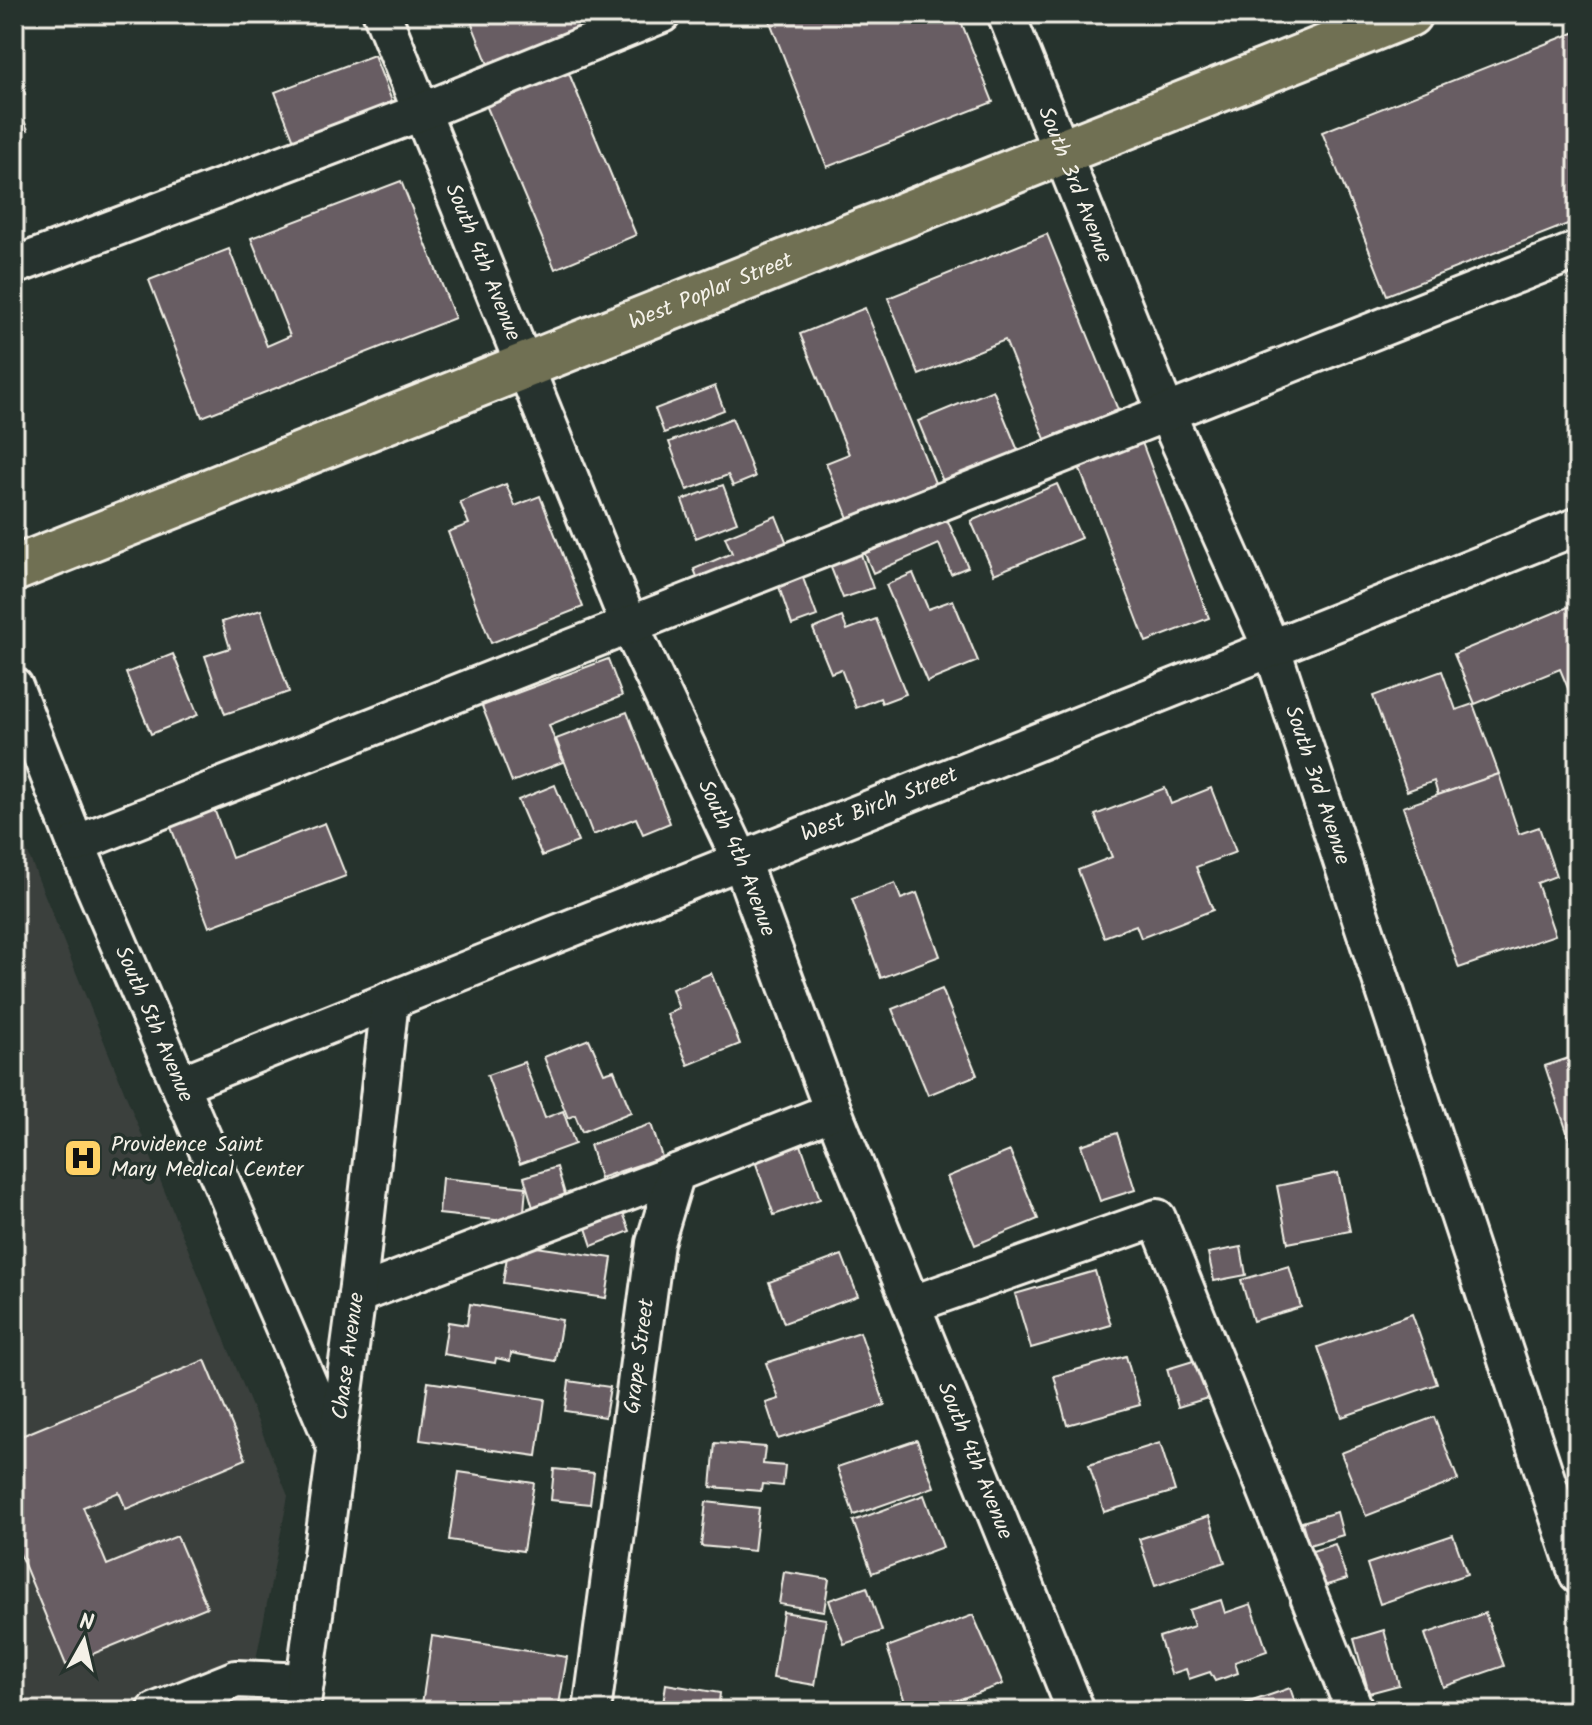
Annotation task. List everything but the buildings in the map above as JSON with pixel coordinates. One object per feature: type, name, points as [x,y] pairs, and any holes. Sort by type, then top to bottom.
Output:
[{"type":"main road","name":"West Poplar Street","points":[[14,569],[1409,14]]},
{"type":"street","name":"South 4th Avenue","points":[[382,14],[521,366],[629,624],[741,861],[833,1111],[1076,1711]]},
{"type":"street","points":[[14,266],[421,112],[662,14]]},
{"type":"street","name":"South 3rd Avenue","points":[[1006,14],[1166,412],[1272,649],[1578,1575]]},
{"type":"street","points":[[76,844],[1578,250]]},
{"type":"street","name":"West Birch Street","points":[[181,1084],[1578,526]]},
{"type":"street","name":"South 5th Avenue","points":[[14,686],[76,844],[337,1450]]},
{"type":"street","name":"Chase Avenue","points":[[303,1697],[357,1295],[390,1000]]},
{"type":"street","points":[[357,1295],[833,1111]]},
{"type":"street","name":"Grape Street","points":[[592,1711],[655,1243],[676,1173]]},
{"type":"street","points":[[913,1304],[1157,1218],[1355,1711]]},
{"type":"street","points":[[156,1711],[236,1679],[303,1697]]},
{"type":"shaded area","name":"Providence Saint Mary Medical Center","points":[[14,819],[288,1496],[246,1711],[14,1711]]},
{"type":"place","name":"Providence Saint Mary Medical Center","points":[[83,1158]]}]
